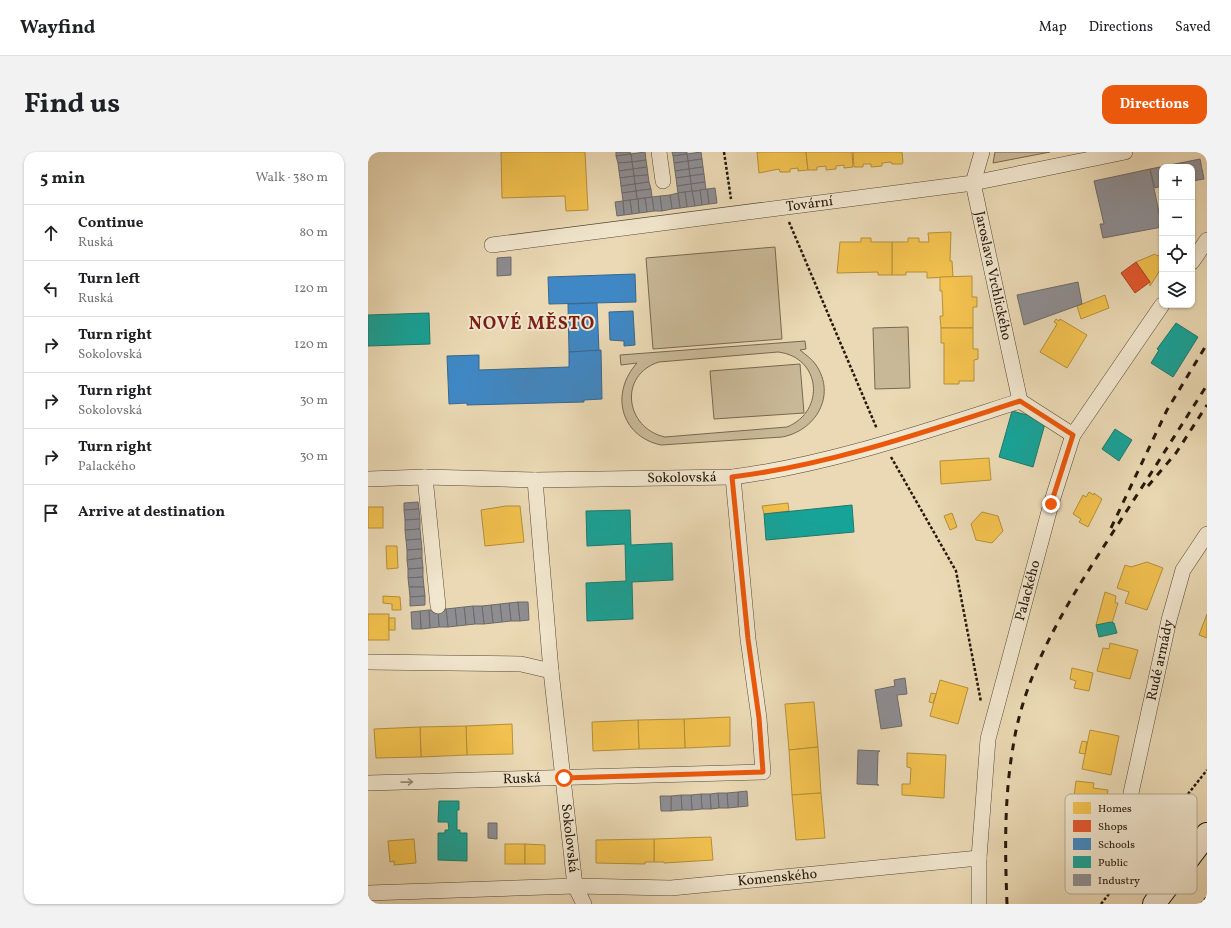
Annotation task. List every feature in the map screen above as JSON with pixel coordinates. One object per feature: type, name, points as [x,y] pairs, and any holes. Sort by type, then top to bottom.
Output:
[{"type":"main road","points":[[1197,848],[1207,834]]},
{"type":"street","points":[[658,152],[663,181]]},
{"type":"street","name":"Jaroslava Vrchlického","points":[[982,152],[973,183],[1020,401]]},
{"type":"street","name":"Tovární","points":[[492,245],[973,183],[1125,152]]},
{"type":"street","points":[[1195,258],[1207,240]]},
{"type":"street","name":"Palackého","points":[[979,904],[979,858],[988,739],[1051,504],[1073,435],[1160,308]]},
{"type":"street","points":[[1020,401],[1073,435]]},
{"type":"street","name":"Sokolovská","points":[[368,479],[425,477],[535,480],[732,477],[756,474],[884,445],[1020,401]]},
{"type":"street","points":[[425,477],[438,606]]},
{"type":"street","name":"Ruská","points":[[368,783],[763,772],[759,718],[748,639],[732,477]]},
{"type":"street","name":"Sokolovská","points":[[535,480],[551,671],[575,886]]},
{"type":"street","name":"Rudé armády","points":[[1131,793],[1168,628],[1183,570],[1207,534]]},
{"type":"street","points":[[368,662],[521,664],[551,671]]},
{"type":"street","name":"Komenského","points":[[368,893],[575,886],[671,888],[979,858]]},
{"type":"street","points":[[575,886],[584,904]]},
{"type":"path","points":[[724,152],[733,213]]},
{"type":"path","points":[[783,207],[884,445],[956,571],[982,708]]},
{"type":"path","points":[[1189,794],[1207,770]]},
{"type":"path","points":[[1101,904],[1109,894]]},
{"type":"path","points":[[1202,904],[1207,897]]},
{"type":"shaded area","points":[[995,152],[1050,152],[993,163]]},
{"type":"shaded area","points":[[775,247],[782,339],[653,349],[646,258]]},
{"type":"shaded area","points":[[908,327],[910,388],[875,389],[873,328]]},
{"type":"shaded area","points":[[805,341],[806,349],[800,350],[816,365],[822,377],[824,388],[823,400],[813,420],[804,428],[782,437],[661,445],[647,440],[636,433],[628,423],[622,400],[624,387],[629,375],[637,363],[621,365],[620,355]],"holes":[[[778,352],[792,356],[803,364],[810,374],[813,385],[813,398],[808,409],[800,419],[787,427],[665,437],[652,432],[641,423],[635,413],[632,401],[632,389],[637,378],[646,369],[659,362]]]},
{"type":"shaded area","points":[[800,364],[804,413],[714,419],[710,371]]},
{"type":"building: Homes","points":[[501,152],[585,152],[588,210],[566,211],[565,196],[502,198]]},
{"type":"building: Homes","points":[[757,152],[806,152],[808,170],[798,171],[798,168],[790,169],[790,172],[780,172],[779,169],[759,173]]},
{"type":"building: Homes","points":[[806,152],[852,152],[853,167],[844,168],[844,165],[836,166],[836,169],[826,170],[826,166],[817,167],[817,170],[808,170]]},
{"type":"building: Homes","points":[[853,152],[902,152],[903,162],[902,164],[892,164],[891,162],[882,163],[882,166],[871,167],[871,164],[863,164],[863,167],[854,167]]},
{"type":"building: Homes","points":[[951,232],[950,261],[952,261],[953,277],[927,278],[927,272],[906,272],[906,275],[892,275],[892,242],[908,242],[908,238],[919,238],[919,242],[929,242],[928,233]]},
{"type":"building: Homes","points":[[861,238],[871,238],[871,242],[892,242],[892,275],[878,275],[878,272],[837,273],[840,242],[861,242]]},
{"type":"building: Homes","points":[[1155,254],[1157,256],[1159,255],[1159,272],[1150,286],[1150,282],[1136,262]]},
{"type":"building: Homes","points":[[972,276],[972,297],[977,297],[977,307],[973,307],[973,328],[941,328],[940,316],[943,316],[940,277]]},
{"type":"building: Homes","points":[[1105,295],[1109,308],[1081,319],[1077,306]]},
{"type":"building: Homes","points":[[1056,319],[1059,321],[1060,319],[1087,335],[1067,368],[1040,352],[1057,324],[1054,322]]},
{"type":"building: Homes","points":[[941,328],[973,328],[973,349],[978,349],[978,359],[974,360],[974,381],[959,381],[959,384],[944,384],[944,343],[941,343]]},
{"type":"building: Homes","points":[[989,458],[991,480],[941,484],[940,461]]},
{"type":"building: Homes","points":[[1089,492],[1094,495],[1094,493],[1102,499],[1088,527],[1079,522],[1081,519],[1073,514],[1083,495],[1086,497]]},
{"type":"building: Homes","points":[[788,503],[789,511],[764,514],[762,506]]},
{"type":"building: Homes","points":[[506,506],[520,506],[524,542],[485,546],[481,510]]},
{"type":"building: Homes","points":[[368,507],[383,507],[383,528],[368,528]]},
{"type":"building: Homes","points":[[982,512],[998,516],[1003,531],[992,543],[976,540],[971,524]]},
{"type":"building: Homes","points":[[952,513],[957,527],[950,530],[944,516]]},
{"type":"building: Homes","points":[[386,546],[397,546],[398,568],[387,569]]},
{"type":"building: Homes","points":[[1147,562],[1163,568],[1147,610],[1125,603],[1129,592],[1117,588],[1125,565],[1131,567]]},
{"type":"building: Homes","points":[[1105,592],[1116,596],[1115,603],[1118,603],[1112,623],[1096,625]]},
{"type":"building: Homes","points":[[383,596],[400,597],[401,610],[392,610],[392,604],[383,603]]},
{"type":"building: Homes","points":[[368,614],[389,614],[389,640],[368,640]]},
{"type":"building: Homes","points":[[1207,614],[1207,638],[1199,635]]},
{"type":"building: Homes","points":[[389,618],[395,618],[395,630],[389,630]]},
{"type":"building: Homes","points":[[1110,643],[1138,650],[1130,679],[1097,671],[1103,648],[1109,649]]},
{"type":"building: Homes","points":[[1072,668],[1093,673],[1089,691],[1074,688],[1076,681],[1070,679]]},
{"type":"building: Homes","points":[[940,680],[968,688],[958,724],[930,716]]},
{"type":"building: Homes","points":[[931,693],[936,694],[933,703],[929,702]]},
{"type":"building: Homes","points":[[814,702],[818,747],[789,750],[785,704]]},
{"type":"building: Homes","points":[[730,717],[730,746],[685,748],[684,719]]},
{"type":"building: Homes","points":[[684,719],[685,748],[639,749],[638,720]]},
{"type":"building: Homes","points":[[638,720],[639,749],[593,751],[592,722]]},
{"type":"building: Homes","points":[[512,724],[513,754],[467,755],[466,726]]},
{"type":"building: Homes","points":[[466,726],[467,755],[421,757],[420,727]]},
{"type":"building: Homes","points":[[420,727],[421,757],[376,758],[374,729]]},
{"type":"building: Homes","points":[[1090,730],[1119,736],[1111,775],[1082,769]]},
{"type":"building: Homes","points":[[1082,741],[1087,742],[1085,754],[1079,753]]},
{"type":"building: Homes","points":[[818,747],[821,793],[792,795],[789,750]]},
{"type":"building: Homes","points":[[907,753],[946,755],[944,798],[902,795],[902,784],[910,784],[911,768],[907,767]]},
{"type":"building: Homes","points":[[1076,781],[1094,783],[1093,788],[1108,790],[1107,794],[1074,794]]},
{"type":"building: Homes","points":[[821,793],[825,838],[796,840],[792,795]]},
{"type":"building: Homes","points":[[711,837],[713,860],[664,863],[654,862],[654,839]]},
{"type":"building: Homes","points":[[414,839],[416,863],[394,865],[394,861],[390,862],[388,841]]},
{"type":"building: Homes","points":[[654,839],[654,862],[645,862],[645,864],[596,863],[596,840]]},
{"type":"building: Homes","points":[[505,844],[525,844],[525,864],[505,864]]},
{"type":"building: Homes","points":[[525,844],[545,845],[545,864],[525,864]]},
{"type":"building: Shops","points":[[1136,262],[1150,282],[1135,293],[1121,273]]},
{"type":"building: Schools","points":[[635,274],[636,302],[549,304],[548,277]]},
{"type":"building: Schools","points":[[597,303],[599,351],[569,352],[568,304]]},
{"type":"building: Schools","points":[[633,311],[635,345],[624,346],[624,341],[610,340],[609,312]]},
{"type":"building: Schools","points":[[601,350],[602,399],[584,400],[584,402],[467,405],[467,403],[449,404],[447,356],[479,355],[479,370],[569,367],[569,352]]},
{"type":"building: Public","points":[[429,313],[430,344],[368,346],[368,315]]},
{"type":"building: Public","points":[[1176,323],[1198,337],[1173,377],[1151,363],[1159,350],[1157,349]]},
{"type":"building: Public","points":[[1012,411],[1046,420],[1033,467],[999,457]]},
{"type":"building: Public","points":[[1115,429],[1132,440],[1119,461],[1102,449]]},
{"type":"building: Public","points":[[852,505],[854,532],[766,540],[764,514]]},
{"type":"building: Public","points":[[630,510],[631,545],[672,543],[673,580],[632,582],[633,619],[587,621],[586,583],[626,581],[625,544],[587,546],[586,511]]},
{"type":"building: Public","points":[[1111,622],[1114,623],[1117,633],[1099,637],[1096,625]]},
{"type":"building: Public","points":[[439,801],[459,801],[459,810],[457,810],[457,830],[460,830],[460,833],[467,833],[467,861],[438,860],[438,833],[445,833],[445,830],[449,830],[448,822],[438,822]]},
{"type":"building: Industry","points":[[616,152],[630,152],[631,154],[616,156]]},
{"type":"building: Industry","points":[[645,152],[646,160],[632,162],[631,154]]},
{"type":"building: Industry","points":[[672,152],[687,152],[687,154],[673,156]]},
{"type":"building: Industry","points":[[701,152],[702,159],[688,161],[687,154]]},
{"type":"building: Industry","points":[[631,154],[632,162],[618,163],[616,156]]},
{"type":"building: Industry","points":[[687,154],[688,161],[674,163],[673,156]]},
{"type":"building: Industry","points":[[702,159],[703,167],[689,169],[688,161]]},
{"type":"building: Industry","points":[[1200,159],[1204,179],[1195,180],[1195,164],[1175,164]]},
{"type":"building: Industry","points":[[646,160],[647,167],[633,169],[632,162]]},
{"type":"building: Industry","points":[[688,161],[689,169],[675,171],[674,163]]},
{"type":"building: Industry","points":[[632,162],[633,169],[619,171],[618,163]]},
{"type":"building: Industry","points":[[647,167],[648,175],[634,176],[633,169]]},
{"type":"building: Industry","points":[[703,167],[704,174],[690,176],[689,169]]},
{"type":"building: Industry","points":[[1159,167],[1159,187],[1155,188],[1150,169]]},
{"type":"building: Industry","points":[[633,169],[634,176],[620,178],[619,171]]},
{"type":"building: Industry","points":[[689,169],[690,176],[676,178],[675,171]]},
{"type":"building: Industry","points":[[1150,169],[1159,212],[1159,228],[1103,238],[1100,224],[1104,224],[1094,181]]},
{"type":"building: Industry","points":[[704,174],[705,182],[691,184],[690,176]]},
{"type":"building: Industry","points":[[648,175],[649,182],[635,184],[634,176]]},
{"type":"building: Industry","points":[[634,176],[635,184],[621,186],[620,178]]},
{"type":"building: Industry","points":[[690,176],[691,184],[677,186],[676,178]]},
{"type":"building: Industry","points":[[649,182],[651,189],[636,191],[635,184]]},
{"type":"building: Industry","points":[[705,182],[706,190],[692,191],[691,184]]},
{"type":"building: Industry","points":[[635,184],[636,191],[622,193],[621,186]]},
{"type":"building: Industry","points":[[691,184],[692,191],[678,193],[677,186]]},
{"type":"building: Industry","points":[[715,188],[717,203],[709,204],[707,189]]},
{"type":"building: Industry","points":[[651,189],[652,197],[637,199],[636,191]]},
{"type":"building: Industry","points":[[707,189],[709,204],[702,205],[700,190]]},
{"type":"building: Industry","points":[[700,190],[702,205],[695,206],[692,192]]},
{"type":"building: Industry","points":[[636,191],[637,199],[623,201],[622,193]]},
{"type":"building: Industry","points":[[692,191],[695,206],[687,207],[685,192]]},
{"type":"building: Industry","points":[[685,192],[687,207],[680,208],[678,193]]},
{"type":"building: Industry","points":[[678,193],[680,208],[672,209],[670,195]]},
{"type":"building: Industry","points":[[670,195],[672,209],[662,211],[660,196]]},
{"type":"building: Industry","points":[[660,196],[662,211],[654,211],[652,197]]},
{"type":"building: Industry","points":[[652,197],[654,211],[647,212],[645,198]]},
{"type":"building: Industry","points":[[645,198],[647,212],[639,213],[638,199]]},
{"type":"building: Industry","points":[[638,199],[639,213],[632,214],[630,200]]},
{"type":"building: Industry","points":[[630,200],[632,214],[624,215],[623,201]]},
{"type":"building: Industry","points":[[623,201],[624,215],[617,216],[615,202]]},
{"type":"building: Industry","points":[[511,257],[511,275],[497,276],[497,258]]},
{"type":"building: Industry","points":[[1078,282],[1082,304],[1024,325],[1017,295]]},
{"type":"building: Industry","points":[[418,502],[419,509],[404,510],[404,503]]},
{"type":"building: Industry","points":[[419,509],[420,519],[405,520],[404,510]]},
{"type":"building: Industry","points":[[420,519],[420,529],[405,530],[405,520]]},
{"type":"building: Industry","points":[[420,529],[421,539],[406,540],[405,530]]},
{"type":"building: Industry","points":[[421,539],[422,549],[407,550],[406,540]]},
{"type":"building: Industry","points":[[422,549],[422,558],[407,560],[407,550]]},
{"type":"building: Industry","points":[[422,558],[423,568],[408,569],[407,560]]},
{"type":"building: Industry","points":[[423,568],[423,577],[408,578],[408,569]]},
{"type":"building: Industry","points":[[423,577],[424,587],[409,587],[408,578]]},
{"type":"building: Industry","points":[[409,587],[424,587],[425,596],[410,597]]},
{"type":"building: Industry","points":[[425,596],[425,605],[410,606],[410,597]]},
{"type":"building: Industry","points":[[518,602],[520,621],[511,621],[509,603]]},
{"type":"building: Industry","points":[[518,602],[528,602],[529,620],[520,621]]},
{"type":"building: Industry","points":[[509,603],[511,621],[502,622],[500,604]]},
{"type":"building: Industry","points":[[500,604],[502,622],[493,623],[491,605]]},
{"type":"building: Industry","points":[[491,605],[493,623],[484,624],[482,606]]},
{"type":"building: Industry","points":[[473,606],[475,624],[466,625],[464,607]]},
{"type":"building: Industry","points":[[473,606],[482,606],[484,624],[475,624]]},
{"type":"building: Industry","points":[[464,607],[466,625],[457,626],[455,608]]},
{"type":"building: Industry","points":[[455,608],[457,626],[448,627],[446,609]]},
{"type":"building: Industry","points":[[446,609],[448,627],[439,627],[438,610]]},
{"type":"building: Industry","points":[[429,610],[430,628],[421,629],[420,611]]},
{"type":"building: Industry","points":[[429,610],[438,610],[439,627],[430,628]]},
{"type":"building: Industry","points":[[420,611],[421,629],[412,629],[411,612]]},
{"type":"building: Industry","points":[[905,678],[907,694],[897,695],[902,726],[881,729],[875,690],[895,686],[894,680]]},
{"type":"building: Industry","points":[[858,750],[880,751],[878,752],[877,785],[857,784]]},
{"type":"building: Industry","points":[[747,791],[748,806],[738,807],[738,792]]},
{"type":"building: Industry","points":[[738,792],[738,807],[728,808],[727,793]]},
{"type":"building: Industry","points":[[718,793],[727,793],[728,808],[719,808]]},
{"type":"building: Industry","points":[[718,793],[719,808],[711,809],[710,794]]},
{"type":"building: Industry","points":[[701,794],[710,794],[711,809],[702,809]]},
{"type":"building: Industry","points":[[701,794],[702,809],[692,810],[691,795]]},
{"type":"building: Industry","points":[[681,795],[691,795],[692,810],[682,810]]},
{"type":"building: Industry","points":[[681,795],[682,810],[671,811],[671,796]]},
{"type":"building: Industry","points":[[660,796],[671,796],[671,811],[661,811]]},
{"type":"building: Industry","points":[[488,823],[497,823],[497,839],[488,838]]},
{"type":"railway","points":[[1111,528],[1167,410],[1207,344]]},
{"type":"railway","points":[[1007,904],[1006,845],[1008,786],[1013,747],[1020,715],[1029,685],[1056,626],[1072,597],[1207,385]]},
{"type":"railway","points":[[1148,486],[1176,453],[1207,405]]},
{"type":"district","name":"NOVÉ MĚSTO","points":[[532,324]]},
{"type":"route","points":[[564,778],[763,772],[759,718],[748,639],[732,477],[756,474],[884,445],[1020,401],[1073,435],[1051,504]]}]
